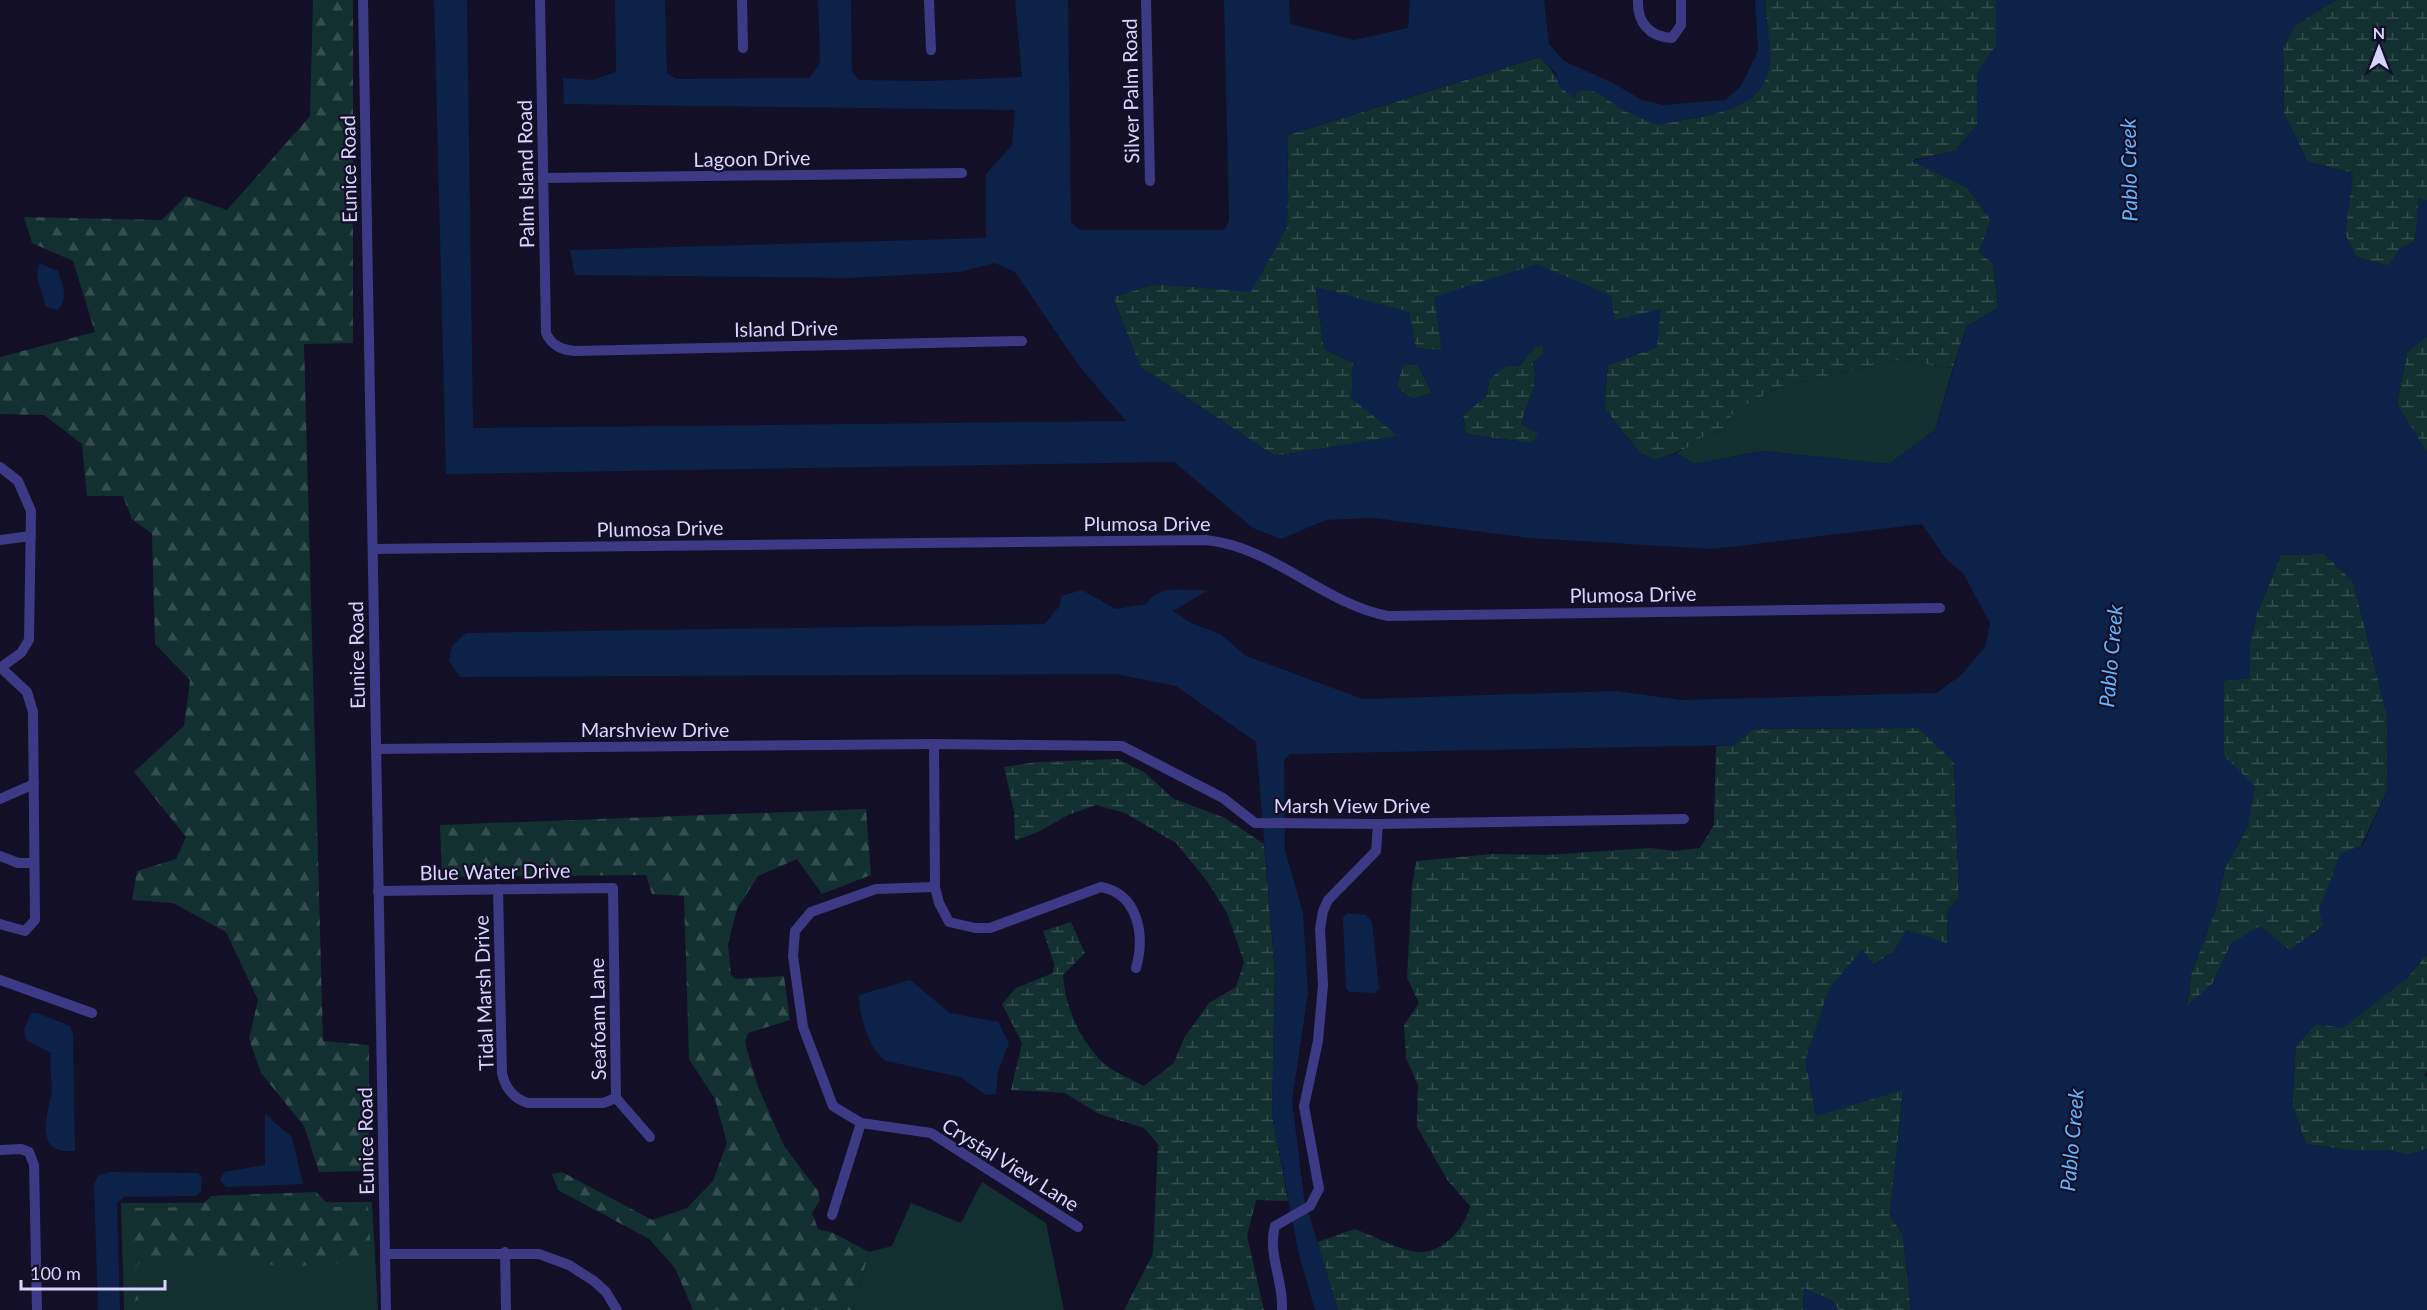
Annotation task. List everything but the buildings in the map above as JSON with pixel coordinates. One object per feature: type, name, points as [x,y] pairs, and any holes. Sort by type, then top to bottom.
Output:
[{"type":"street","name":"Eunice Road","points":[[363,0],[386,1310]]},
{"type":"street","name":"Palm Island Road","points":[[540,0],[546,333],[552,344]]},
{"type":"street","points":[[742,0],[743,48]]},
{"type":"street","points":[[929,0],[931,50]]},
{"type":"street","name":"Silver Palm Road","points":[[1146,0],[1150,181]]},
{"type":"street","points":[[1638,0],[1638,14],[1642,22],[1663,38],[1672,38],[1681,25],[1681,0]]},
{"type":"street","name":"Lagoon Drive","points":[[543,178],[962,173]]},
{"type":"street","name":"Island Drive","points":[[552,344],[565,350],[576,351],[1022,341]]},
{"type":"street","points":[[0,467],[11,473],[24,490],[31,511],[29,640],[21,653],[0,668],[20,683],[32,703],[35,920],[32,927],[25,931],[0,924]]},
{"type":"street","points":[[0,540],[31,536]]},
{"type":"street","name":"Plumosa Drive","points":[[373,549],[1206,540],[1251,550],[1360,608],[1388,616],[1940,608]]},
{"type":"street","points":[[934,744],[935,887],[939,903],[949,922],[975,928],[990,928],[1101,887],[1114,890],[1127,900],[1139,926],[1141,949],[1136,968]]},
{"type":"street","name":"Marshview Drive","points":[[376,749],[934,744]]},
{"type":"street","name":"Marsh View Drive","points":[[934,744],[1122,746],[1223,798],[1255,823],[1293,825],[1684,819]]},
{"type":"street","points":[[0,799],[34,784]]},
{"type":"street","points":[[1282,1310],[1283,1300],[1273,1234],[1275,1226],[1310,1206],[1319,1189],[1304,1106],[1318,1041],[1323,985],[1320,929],[1323,911],[1328,900],[1376,851],[1378,824]]},
{"type":"street","points":[[0,856],[18,863],[34,863]]},
{"type":"street","name":"Crystal View Lane","points":[[935,887],[876,889],[812,912],[795,931],[793,956],[803,1027],[833,1106],[861,1123],[931,1133],[1078,1227]]},
{"type":"street","name":"Blue Water Drive","points":[[378,891],[613,888]]},
{"type":"street","name":"Seafoam Lane","points":[[613,888],[616,1098],[650,1137]]},
{"type":"street","name":"Tidal Marsh Drive","points":[[498,889],[501,1073],[507,1089],[518,1100],[528,1102],[603,1103],[616,1098]]},
{"type":"street","points":[[0,980],[92,1013]]},
{"type":"street","points":[[832,1215],[861,1123]]},
{"type":"street","points":[[0,1150],[21,1149],[29,1152],[34,1165],[37,1310]]},
{"type":"street","points":[[386,1254],[505,1252],[553,1257],[594,1281],[606,1292],[617,1310]]},
{"type":"street","points":[[505,1252],[506,1310]]},
{"type":"green space","points":[[313,0],[353,0],[353,343],[304,344],[323,1041],[369,1045],[369,1171],[319,1172],[304,1126],[261,1073],[249,1039],[258,1000],[226,932],[173,903],[132,900],[137,871],[176,859],[186,837],[134,772],[184,726],[190,680],[155,644],[152,534],[132,519],[123,496],[87,496],[82,444],[44,415],[0,414],[0,357],[95,332],[73,261],[32,243],[24,217],[162,220],[186,196],[227,210],[310,116]]},
{"type":"green space","points":[[1765,0],[1996,0],[1996,46],[1977,73],[1977,125],[1955,151],[1912,160],[1968,188],[1991,220],[1979,252],[1993,263],[1998,308],[1966,327],[1953,368],[1899,360],[1784,385],[1735,410],[1722,431],[1694,440],[1689,447],[1656,460],[1639,452],[1604,408],[1608,365],[1657,347],[1615,320],[1435,297],[1443,351],[1416,348],[1316,288],[1324,349],[1353,363],[1399,436],[1275,456],[1140,367],[1113,297],[1155,284],[1251,291],[1287,227],[1288,135],[1540,57],[1574,98],[1576,92],[1585,89],[1595,91],[1659,124],[1710,115],[1735,107],[1770,64]]},
{"type":"green space","points":[[2336,0],[2427,0],[2427,201],[2419,199],[2415,241],[2399,250],[2389,266],[2356,257],[2345,234],[2353,173],[2308,162],[2284,114],[2283,47],[2295,25]]},
{"type":"green space","points":[[2427,336],[2427,453],[2397,404],[2407,352]]},
{"type":"green space","points":[[1543,345],[1543,354],[1533,363],[1535,381],[1522,425],[1540,434],[1532,443],[1466,434],[1463,415],[1487,395],[1489,379],[1506,366],[1519,366],[1535,346]]},
{"type":"green space","points":[[1899,360],[1953,368],[1935,430],[1889,464],[1762,451],[1695,464],[1676,453],[1689,447],[1694,440],[1722,431],[1735,410],[1784,385]]},
{"type":"green space","points":[[1404,364],[1418,365],[1432,393],[1412,399],[1396,386]]},
{"type":"green space","points":[[2324,554],[2353,581],[2387,715],[2387,791],[2323,926],[2290,950],[2231,943],[2213,983],[2187,1007],[2191,974],[2215,912],[2225,868],[2248,826],[2224,756],[2224,680],[2250,678],[2250,644],[2257,613],[2281,555]]},
{"type":"green space","points":[[1919,728],[1954,762],[1959,899],[1948,909],[1947,944],[1893,952],[1873,965],[1862,950],[1903,1090],[1890,1215],[1903,1235],[1911,1310],[1838,1310],[1833,1301],[1804,1289],[1803,1310],[1338,1310],[1317,1242],[1355,1229],[1402,1248],[1426,1252],[1444,1244],[1458,1231],[1470,1206],[1448,1181],[1417,1127],[1418,1085],[1406,1058],[1404,1025],[1419,1003],[1407,978],[1412,886],[1416,861],[1493,854],[1546,855],[1649,848],[1674,851],[1700,848],[1714,825],[1716,746],[1734,745],[1753,729]]},
{"type":"green space","points":[[1118,759],[1144,772],[1174,799],[1225,818],[1264,844],[1275,973],[1272,1115],[1288,1201],[1256,1200],[1247,1236],[1264,1310],[1124,1310],[1153,1254],[1158,1144],[1144,1128],[1099,1114],[1065,1093],[1011,1090],[1022,1043],[1002,1004],[1016,988],[1053,973],[1054,964],[1043,931],[1071,922],[1085,953],[1063,975],[1070,1011],[1087,1044],[1103,1063],[1144,1086],[1174,1063],[1184,1038],[1209,1003],[1236,987],[1244,962],[1227,913],[1207,881],[1176,843],[1125,813],[1096,805],[1068,815],[1040,831],[1015,841],[1014,811],[1004,767],[1037,762]]},
{"type":"green space","points":[[866,809],[871,875],[822,894],[797,859],[758,876],[737,909],[728,944],[731,975],[736,979],[784,976],[790,1020],[748,1033],[745,1043],[758,1087],[784,1146],[818,1191],[820,1200],[812,1213],[818,1229],[833,1233],[869,1252],[853,1310],[693,1310],[675,1268],[649,1239],[558,1190],[552,1174],[562,1172],[652,1220],[687,1208],[713,1181],[727,1143],[715,1099],[689,1059],[684,896],[652,894],[646,875],[442,877],[440,825]]},
{"type":"green space","points":[[2427,954],[2427,1071],[2424,1075],[2427,1077],[2427,1149],[2406,1155],[2393,1150],[2348,1150],[2306,1144],[2292,1106],[2296,1045],[2316,1024],[2407,978]]},
{"type":"green space","points":[[982,1182],[1046,1223],[1064,1310],[853,1310],[869,1252],[892,1246],[911,1203],[961,1223]]},
{"type":"green space","points":[[316,1192],[331,1207],[368,1207],[371,1253],[369,1261],[284,1267],[234,1258],[143,1258],[134,1271],[140,1310],[128,1310],[128,1208],[200,1207],[211,1196]]},
{"type":"green space","points":[[372,1202],[378,1310],[124,1310],[121,1203]]},
{"type":"water","name":"Pablo Creek","points":[[434,0],[467,0],[473,428],[1126,421],[1080,367],[1015,272],[995,263],[960,272],[848,278],[575,275],[570,250],[986,238],[986,174],[1012,145],[1015,110],[564,104],[563,78],[593,80],[616,72],[615,0],[665,0],[667,73],[676,79],[809,78],[820,64],[818,0],[851,0],[852,72],[859,80],[929,81],[1022,77],[1015,0],[1068,0],[1071,222],[1080,230],[1224,230],[1229,221],[1224,0],[1289,0],[1290,24],[1354,40],[1408,28],[1410,0],[1544,0],[1549,44],[1564,61],[1613,83],[1642,100],[1663,105],[1725,100],[1741,86],[1758,51],[1755,0],[1765,0],[1770,51],[1768,71],[1759,91],[1740,105],[1704,116],[1664,124],[1655,123],[1629,113],[1597,93],[1584,90],[1576,92],[1575,99],[1559,86],[1556,73],[1539,57],[1288,135],[1287,227],[1251,292],[1155,284],[1113,297],[1140,367],[1275,456],[1398,436],[1351,398],[1353,363],[1324,349],[1316,287],[1409,312],[1416,348],[1442,350],[1434,297],[1537,264],[1611,296],[1615,320],[1661,309],[1657,347],[1608,365],[1604,408],[1639,452],[1656,460],[1676,453],[1695,464],[1762,451],[1889,464],[1935,430],[1966,327],[1998,308],[1993,263],[1979,252],[1991,220],[1968,188],[1911,161],[1955,151],[1977,125],[1977,72],[1996,46],[1996,0],[2336,0],[2295,25],[2283,47],[2284,114],[2308,162],[2353,173],[2345,234],[2356,257],[2389,266],[2399,250],[2415,241],[2419,199],[2427,201],[2427,336],[2407,352],[2397,404],[2427,453],[2427,954],[2407,978],[2343,1028],[2316,1024],[2296,1045],[2292,1106],[2306,1144],[2348,1150],[2393,1150],[2406,1155],[2427,1149],[2427,1310],[1911,1310],[1903,1235],[1890,1215],[1903,1090],[1816,1116],[1805,1060],[1829,989],[1862,949],[1874,965],[1893,952],[1907,930],[1947,943],[1948,909],[1959,899],[1954,762],[1918,728],[1753,729],[1734,745],[1290,754],[1284,761],[1285,850],[1303,913],[1308,993],[1292,1101],[1304,1198],[1338,1310],[1315,1310],[1299,1255],[1272,1115],[1275,973],[1256,742],[1176,686],[1116,674],[460,677],[449,661],[452,646],[466,633],[1045,624],[1060,605],[1061,596],[1082,590],[1116,609],[1146,604],[1152,597],[1166,590],[1208,590],[1173,611],[1191,623],[1220,634],[1246,656],[1363,699],[1616,691],[1681,700],[1936,693],[1960,676],[1985,647],[1990,623],[1963,573],[1946,559],[1922,524],[1712,549],[1530,538],[1374,518],[1326,520],[1281,539],[1253,528],[1174,462],[446,474]],"holes":[[[1543,346],[1543,354],[1533,363],[1535,381],[1522,425],[1539,434],[1532,443],[1466,434],[1463,415],[1487,395],[1489,379],[1506,366],[1518,366],[1535,347]],[[1404,364],[1418,365],[1432,393],[1412,399],[1396,386]],[[2324,554],[2353,581],[2387,715],[2387,791],[2363,845],[2340,854],[2319,910],[2323,926],[2290,950],[2260,926],[2231,943],[2213,983],[2187,1006],[2191,974],[2215,912],[2225,868],[2248,826],[2255,786],[2224,756],[2224,681],[2250,678],[2250,644],[2257,613],[2281,555]]]},
{"type":"water","points":[[39,263],[58,271],[64,297],[57,310],[46,307],[37,277]]},
{"type":"water","points":[[1347,913],[1366,915],[1372,922],[1379,989],[1374,993],[1350,992],[1346,988],[1343,918]]},
{"type":"water","points":[[910,980],[950,1013],[998,1022],[1009,1043],[998,1072],[996,1094],[986,1095],[960,1077],[886,1061],[880,1056],[870,1041],[863,1022],[859,995]]},
{"type":"water","points":[[31,1013],[37,1013],[70,1026],[73,1035],[75,1151],[57,1149],[48,1140],[46,1125],[52,1086],[51,1053],[26,1040],[24,1029]]},
{"type":"water","points":[[265,1114],[292,1137],[303,1184],[226,1187],[220,1180],[224,1172],[265,1165]]},
{"type":"water","points":[[110,1172],[198,1173],[202,1177],[201,1192],[196,1196],[124,1197],[117,1203],[120,1310],[98,1310],[94,1184],[98,1176]]},
{"type":"water","points":[[1804,1288],[1833,1301],[1838,1310],[1803,1310]]}]
